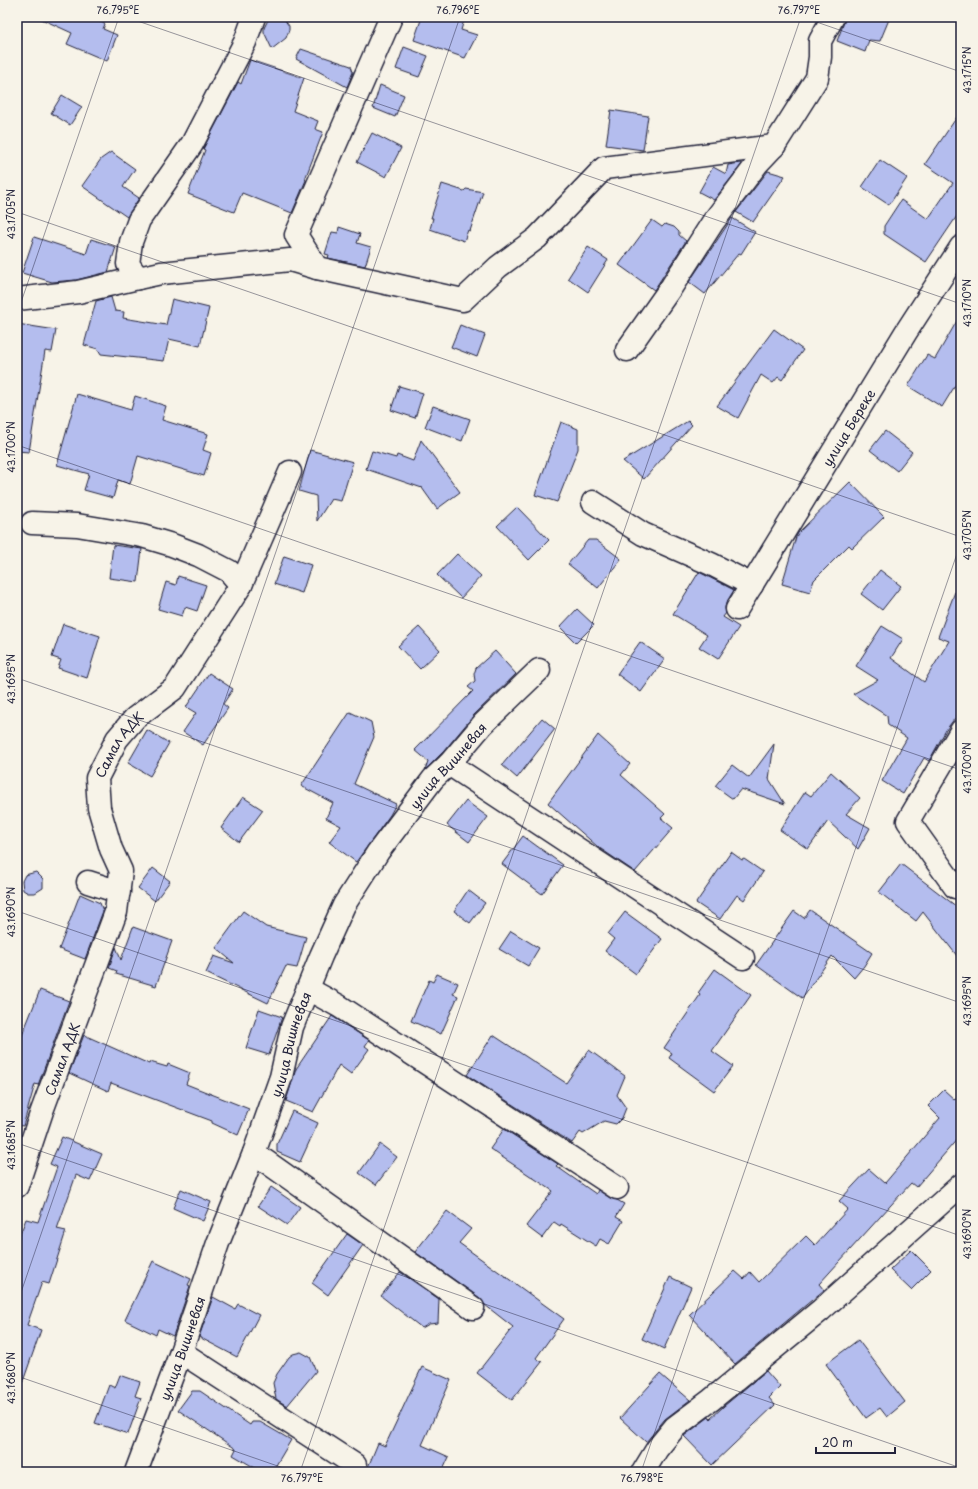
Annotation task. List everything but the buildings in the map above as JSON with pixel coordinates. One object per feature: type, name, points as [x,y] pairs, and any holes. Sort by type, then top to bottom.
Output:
[{"type":"street","points":[[138,278],[128,264],[131,242],[138,220],[192,144],[245,42],[254,17]]},
{"type":"street","points":[[274,261],[296,235],[391,17]]},
{"type":"street","points":[[627,350],[672,286],[713,222],[757,164],[774,146],[817,78],[820,57],[820,41],[834,17]]},
{"type":"street","points":[[17,299],[78,292],[161,273],[290,260],[317,268],[463,300],[498,267],[536,238],[604,168],[774,146]]},
{"type":"street","points":[[296,235],[317,268]]},
{"type":"street","name":"улица Береке","points":[[737,609],[906,332],[961,247]]},
{"type":"street","name":"Самал АДК","points":[[17,1186],[42,1111],[116,912],[122,871],[111,849],[99,808],[97,778],[116,739],[135,718],[176,688],[241,584],[290,472]]},
{"type":"street","points":[[593,502],[643,534],[711,564],[752,585]]},
{"type":"street","points":[[32,523],[77,525],[150,539],[198,555],[229,571],[241,584]]},
{"type":"street","name":"улица Вишневая","points":[[136,1472],[218,1243],[254,1153],[281,1078],[292,1027],[344,905],[378,852],[433,779],[449,764],[483,724],[539,670]]},
{"type":"street","points":[[961,731],[908,821],[956,887],[961,883]]},
{"type":"street","points":[[449,764],[743,958]]},
{"type":"street","points":[[88,882],[119,892]]},
{"type":"street","points":[[308,989],[339,1006],[616,1188]]},
{"type":"street","points":[[254,1153],[473,1308]]},
{"type":"street","points":[[643,1472],[657,1449],[675,1427],[717,1396],[821,1310],[961,1185]]},
{"type":"street","points":[[180,1352],[355,1465]]}]
